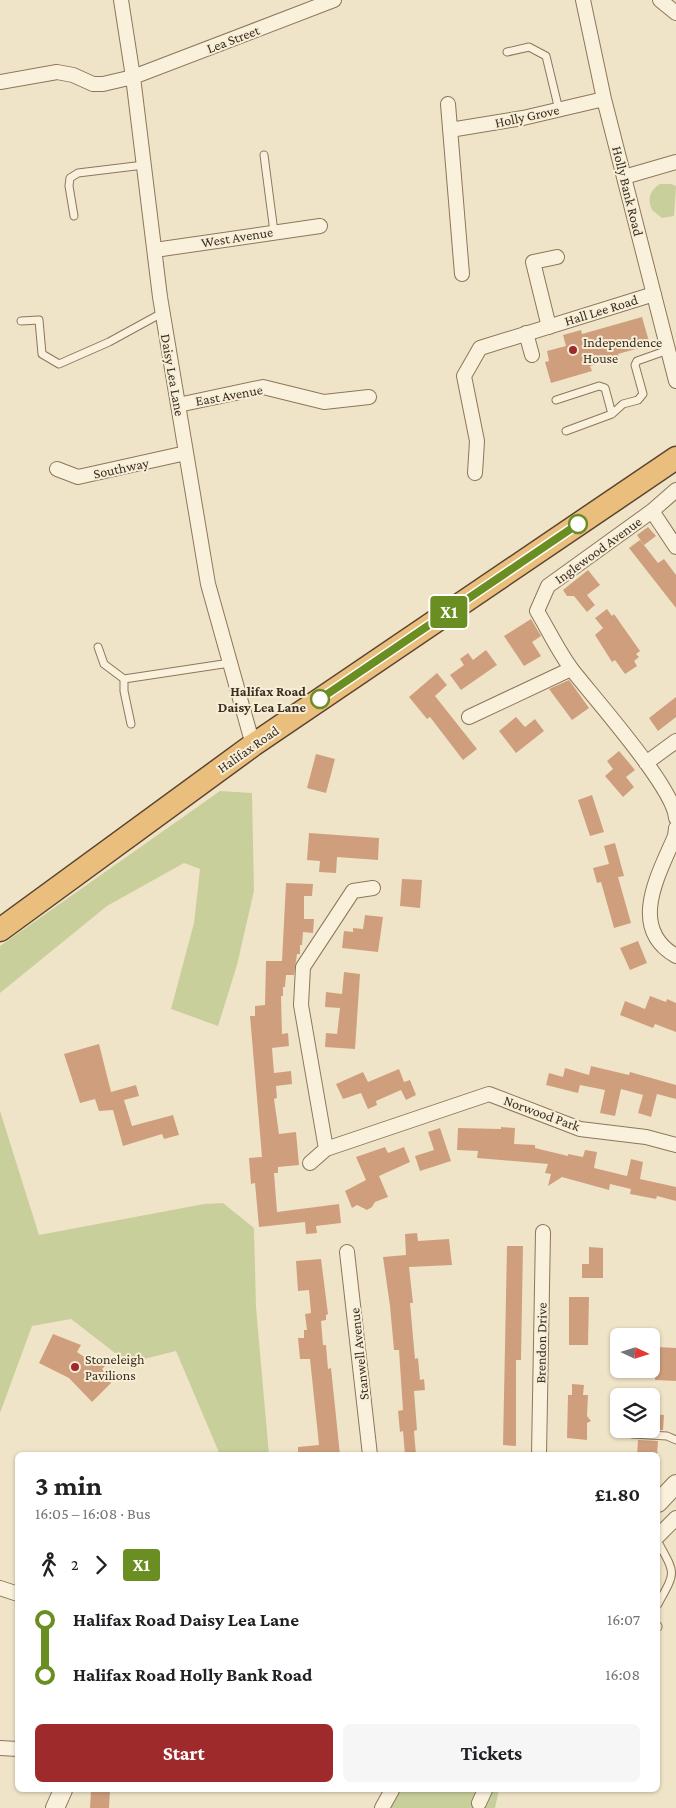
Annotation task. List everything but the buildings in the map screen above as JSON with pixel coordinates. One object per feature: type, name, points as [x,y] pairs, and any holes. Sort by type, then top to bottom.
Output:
[{"type":"highway","name":"Halifax Road","points":[[0,930],[253,745],[676,458]]},
{"type":"street","name":"Daisy Lea Lane","points":[[121,0],[133,77],[162,313],[208,584],[253,745]]},
{"type":"street","name":"Lea Street","points":[[0,82],[57,72],[73,75],[93,84],[103,84],[133,77],[334,0]]},
{"type":"street","name":"Holly Bank Road","points":[[583,0],[604,99],[654,294],[672,348],[676,381]]},
{"type":"street","points":[[660,0],[676,13]]},
{"type":"street","name":"Holly Grove","points":[[450,130],[559,110],[604,99]]},
{"type":"street","points":[[448,104],[462,274]]},
{"type":"street","points":[[624,177],[676,162]]},
{"type":"street","name":"West Avenue","points":[[155,250],[320,226]]},
{"type":"street","name":"Hall Lee Road","points":[[549,327],[533,262],[556,257]]},
{"type":"street","name":"Hall Lee Road","points":[[474,473],[477,441],[464,376],[480,348],[654,294]]},
{"type":"street","points":[[526,333],[532,355]]},
{"type":"street","name":"East Avenue","points":[[178,405],[263,387],[324,402],[369,397]]},
{"type":"street","name":"Southway","points":[[57,469],[78,477],[186,453]]},
{"type":"street","name":"Inglewood Avenue","points":[[676,490],[652,511],[548,586],[538,611],[571,669],[646,763],[672,802],[676,818]]},
{"type":"street","name":"Inglewood Avenue","points":[[652,511],[676,547]]},
{"type":"street","points":[[469,717],[571,669]]},
{"type":"street","points":[[646,763],[676,741]]},
{"type":"street","points":[[676,828],[649,904],[650,920],[656,937],[667,951],[676,956]]},
{"type":"street","points":[[326,1149],[301,1005],[304,967],[353,891],[373,888]]},
{"type":"street","name":"Norwood Park","points":[[310,1162],[326,1149],[489,1094],[580,1129],[646,1136],[676,1145]]},
{"type":"street","name":"Brendon Drive","points":[[539,1452],[543,1232]]},
{"type":"street","name":"Stanwell Avenue","points":[[348,1252],[370,1452]]},
{"type":"street","points":[[660,1501],[675,1489]]},
{"type":"street","points":[[660,1534],[676,1518]]},
{"type":"street","points":[[0,1588],[15,1593]]},
{"type":"street","points":[[0,1748],[15,1749]]},
{"type":"street","points":[[55,1808],[62,1792]]},
{"type":"street","points":[[382,1808],[391,1792]]},
{"type":"lane","points":[[507,52],[529,47],[546,56],[559,110]]},
{"type":"lane","points":[[264,155],[274,232]]},
{"type":"lane","points":[[74,216],[69,186],[70,178],[78,173],[144,166]]},
{"type":"lane","points":[[21,321],[39,320],[42,354],[59,364],[109,342],[162,313]]},
{"type":"lane","points":[[566,431],[612,414],[623,404],[638,400],[643,394],[635,365],[637,361],[672,348]]},
{"type":"lane","points":[[556,400],[599,386],[605,388],[612,414]]},
{"type":"lane","points":[[98,647],[104,664],[124,679],[230,663]]},
{"type":"lane","points":[[124,679],[124,691],[131,724]]},
{"type":"lane","points":[[660,1436],[676,1440]]},
{"type":"lane","points":[[660,1545],[675,1568],[675,1574],[660,1600]]},
{"type":"green space","points":[[660,184],[676,186],[674,216],[662,218],[652,210],[650,195]]},
{"type":"green space","points":[[220,791],[252,793],[254,891],[237,965],[218,1026],[171,1009],[194,923],[200,869],[184,863],[107,906],[0,993],[0,946]]},
{"type":"green space","points":[[0,1111],[39,1235],[204,1204],[223,1203],[254,1228],[256,1307],[269,1452],[219,1452],[176,1351],[128,1363],[71,1319],[32,1326],[0,1413]]},
{"type":"green space","points":[[398,1792],[499,1792],[495,1808],[390,1808]]},
{"type":"bus line","name":"X1","points":[[320,699],[578,524]]},
{"type":"place","name":"Independence House","points":[[573,350]]},
{"type":"place","name":"Halifax Road Daisy Lea Lane","points":[[320,699]]},
{"type":"place","name":"Stoneleigh Pavilions","points":[[75,1367]]}]
